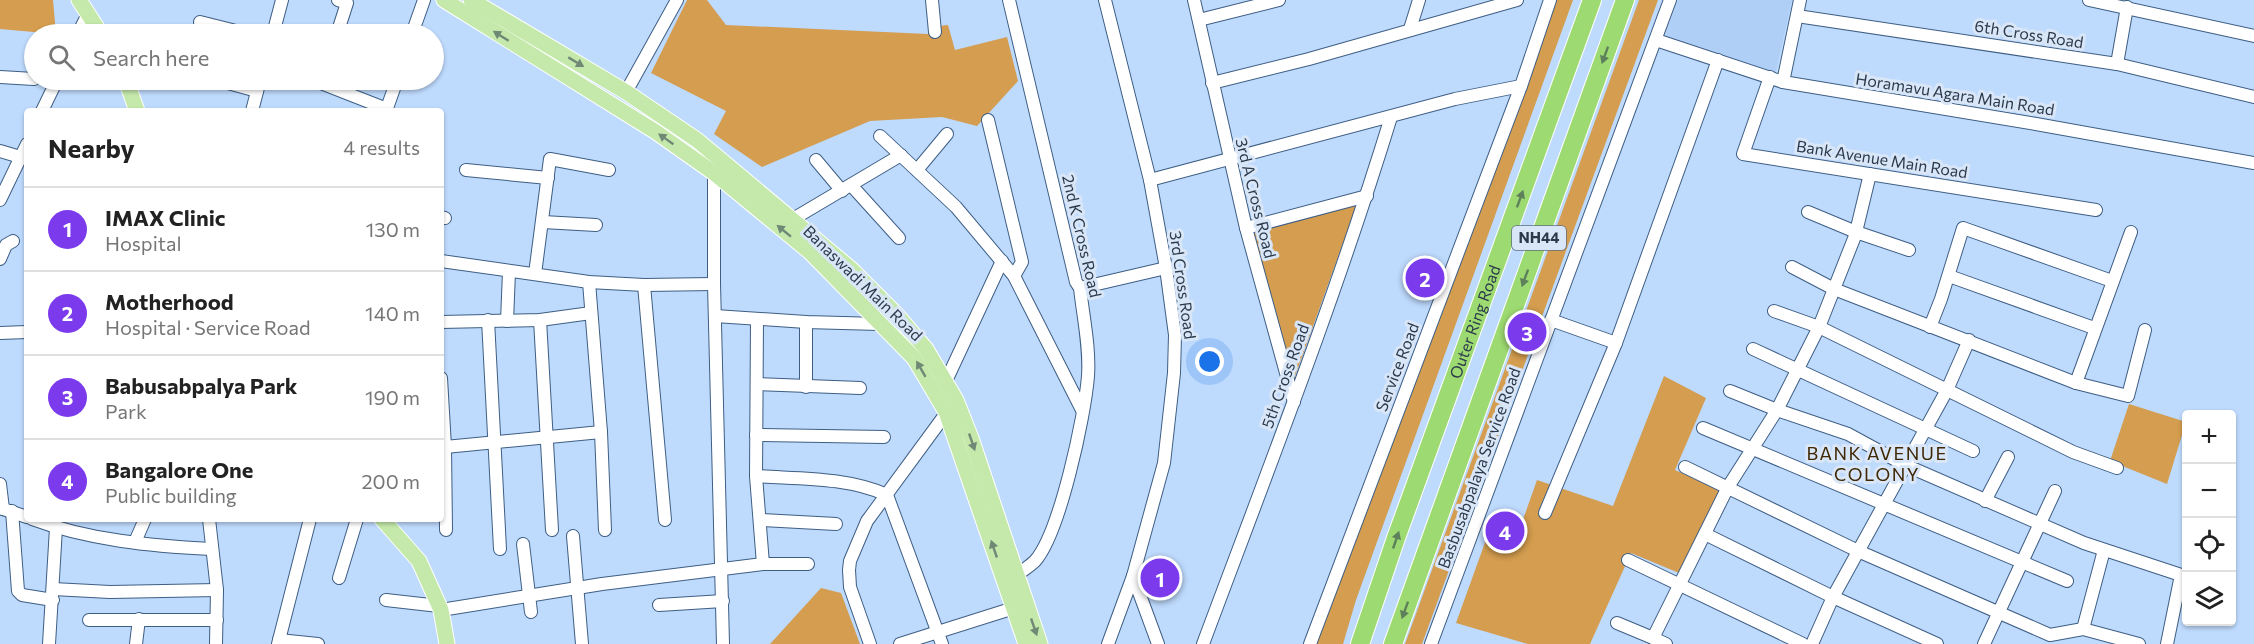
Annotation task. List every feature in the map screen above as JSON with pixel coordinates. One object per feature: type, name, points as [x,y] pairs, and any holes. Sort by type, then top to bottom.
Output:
[{"type":"highway","name":"Outer Ring Road","points":[[1360,644],[1396,538],[1592,0]]},
{"type":"highway","name":"Outer Ring Road","points":[[1393,644],[1625,0]]},
{"type":"main road","points":[[80,0],[94,24]]},
{"type":"main road","name":"Banaswadi Main Road","points":[[444,0],[656,132],[718,167],[793,219],[851,268],[897,315],[926,349],[946,381],[951,406],[1026,644]]},
{"type":"main road","name":"Banaswadi Main Road","points":[[471,0],[626,92],[697,140],[718,167],[810,252],[914,358],[951,406],[971,438],[1040,644]]},
{"type":"main road","points":[[130,90],[136,108]]},
{"type":"main road","points":[[385,522],[419,561],[440,608],[447,644]]},
{"type":"street","points":[[276,24],[282,0]]},
{"type":"street","points":[[338,0],[347,3],[341,24]]},
{"type":"street","points":[[416,24],[424,0]]},
{"type":"street","points":[[626,92],[676,0]]},
{"type":"street","points":[[932,0],[935,32]]},
{"type":"street","name":"2nd K Cross Road","points":[[1009,0],[1076,282],[1080,288],[1088,374],[1083,410],[1066,484],[1047,540],[1035,561],[1017,575]]},
{"type":"street","name":"3rd Cross Road","points":[[1105,0],[1150,180],[1175,335],[1174,373],[1164,463],[1133,576],[1108,644]]},
{"type":"street","name":"3rd A Cross Road","points":[[1194,0],[1246,228],[1294,402]]},
{"type":"street","points":[[1199,20],[1279,0]]},
{"type":"street","points":[[1410,29],[1419,0]]},
{"type":"street","points":[[1212,83],[1309,59],[1517,0]]},
{"type":"street","name":"Service Road","points":[[1310,644],[1521,86],[1550,0]]},
{"type":"street","name":"Basbusabpalaya Service Road","points":[[1431,644],[1670,0]]},
{"type":"street","points":[[1783,82],[1800,0]]},
{"type":"street","points":[[2089,0],[2254,36]]},
{"type":"street","points":[[2117,64],[2127,7]]},
{"type":"street","points":[[83,24],[88,14]]},
{"type":"street","name":"6th Cross Road","points":[[1797,16],[2117,64],[2254,97]]},
{"type":"street","points":[[200,22],[208,24]]},
{"type":"street","name":"Horamavu Agara Main Road","points":[[1656,39],[1783,82],[2036,124],[2254,164]]},
{"type":"street","points":[[1545,513],[1616,344],[1719,60]]},
{"type":"street","points":[[0,77],[24,79]]},
{"type":"street","name":"Bank Avenue Main Road","points":[[1770,77],[1743,154],[2096,210]]},
{"type":"street","points":[[1150,180],[1455,99],[1521,86]]},
{"type":"street","points":[[43,108],[52,90]]},
{"type":"street","points":[[253,108],[258,90]]},
{"type":"street","points":[[340,90],[381,108]]},
{"type":"street","points":[[387,108],[393,90]]},
{"type":"street","name":"5th Cross Road","points":[[1203,644],[1294,402],[1367,196],[1391,117]]},
{"type":"street","points":[[988,120],[1022,262],[1014,276]]},
{"type":"street","points":[[917,170],[947,134]]},
{"type":"street","points":[[880,136],[956,207],[1014,276],[1083,410]]},
{"type":"street","points":[[0,151],[24,158],[0,200]]},
{"type":"street","points":[[793,219],[901,155]]},
{"type":"street","points":[[535,274],[550,159],[609,170]]},
{"type":"street","points":[[816,160],[899,238]]},
{"type":"street","points":[[718,167],[714,284],[723,644]]},
{"type":"street","points":[[466,170],[548,178]]},
{"type":"street","points":[[1653,638],[1728,488],[1777,410],[1819,327],[1856,232],[1870,174]]},
{"type":"street","points":[[1246,228],[1367,196]]},
{"type":"street","points":[[1808,212],[1856,232],[1909,249]]},
{"type":"street","points":[[543,222],[596,225]]},
{"type":"street","points":[[1930,327],[1949,276],[1963,228],[2112,281]]},
{"type":"street","points":[[2076,383],[2094,328],[2131,232]]},
{"type":"street","points":[[0,259],[6,245],[14,241]]},
{"type":"street","points":[[444,261],[589,282],[644,285],[714,284]]},
{"type":"street","points":[[946,381],[1002,261]]},
{"type":"street","points":[[1792,267],[1834,289],[1930,327],[1969,340],[2076,383],[2128,396],[2145,330]]},
{"type":"street","points":[[1080,288],[1166,268]]},
{"type":"street","points":[[507,321],[509,272]]},
{"type":"street","points":[[1949,276],[2094,328]]},
{"type":"street","points":[[589,282],[601,432],[605,530]]},
{"type":"street","points":[[644,285],[665,520]]},
{"type":"street","points":[[1774,311],[1819,327],[2073,452],[2117,468]]},
{"type":"street","points":[[444,322],[540,320],[591,313]]},
{"type":"street","points":[[715,316],[757,320],[879,324]]},
{"type":"street","points":[[488,320],[500,549]]},
{"type":"street","points":[[540,320],[552,530]]},
{"type":"street","points":[[757,320],[756,476],[763,564]]},
{"type":"street","points":[[1551,320],[1616,344]]},
{"type":"street","points":[[806,322],[806,387]]},
{"type":"street","points":[[0,333],[24,332]]},
{"type":"street","points":[[1812,644],[1833,597],[1927,429],[1969,340]]},
{"type":"street","points":[[1753,349],[1972,451]]},
{"type":"street","points":[[757,384],[860,388]]},
{"type":"street","points":[[1730,391],[1848,434],[1905,465],[2039,524],[2104,550],[2181,575],[2167,644]]},
{"type":"street","points":[[870,644],[850,587],[849,570],[857,541],[867,521],[951,406]]},
{"type":"street","points":[[1703,428],[2067,582]]},
{"type":"street","points":[[444,430],[447,530]]},
{"type":"street","points":[[445,447],[601,432]]},
{"type":"street","points":[[756,435],[884,437]]},
{"type":"street","points":[[1985,501],[2008,457]]},
{"type":"street","points":[[1685,467],[1858,552],[2050,635],[2083,629],[2139,644]]},
{"type":"street","points":[[756,476],[850,483],[887,495],[940,638]]},
{"type":"street","points":[[0,484],[18,591],[22,595],[217,590]]},
{"type":"street","points":[[1984,644],[2055,490]]},
{"type":"street","points":[[5,509],[24,516]]},
{"type":"street","points":[[760,520],[836,524]]},
{"type":"street","points":[[40,522],[56,528],[135,542],[168,547],[211,549]]},
{"type":"street","points":[[135,542],[144,522]]},
{"type":"street","points":[[209,522],[217,590],[216,644]]},
{"type":"street","points":[[309,522],[278,642],[318,644]]},
{"type":"street","points":[[339,578],[356,522]]},
{"type":"street","points":[[49,644],[56,528]]},
{"type":"street","points":[[1705,534],[1833,597],[1937,644]]},
{"type":"street","points":[[573,536],[582,644]]},
{"type":"street","points":[[523,544],[531,612]]},
{"type":"street","points":[[2083,629],[2104,550]]},
{"type":"street","points":[[1628,560],[1803,644]]},
{"type":"street","points":[[387,600],[440,608],[578,587],[721,569],[763,564],[808,564]]},
{"type":"street","points":[[1133,576],[1158,644]]},
{"type":"street","points":[[659,605],[723,601]]},
{"type":"street","points":[[900,644],[940,638],[1014,608]]},
{"type":"street","points":[[136,644],[139,619]]},
{"type":"street","points":[[89,620],[217,620]]},
{"type":"street","points":[[1617,623],[1666,644]]},
{"type":"shaded area","points":[[0,0],[53,0],[55,24],[24,24],[24,31],[0,29]]},
{"type":"shaded area","points":[[687,0],[707,0],[726,25],[928,34],[928,27],[948,25],[955,50],[1007,37],[1018,81],[977,126],[942,117],[870,121],[762,167],[714,134],[726,111],[651,73]]},
{"type":"shaded area","points":[[1552,0],[1573,0],[1356,600],[1343,644],[1315,644]]},
{"type":"shaded area","points":[[1639,0],[1658,0],[1422,644],[1405,644]]},
{"type":"shaded area","points":[[1678,0],[1792,0],[1775,75],[1665,36]]},
{"type":"shaded area","points":[[1357,204],[1294,379],[1254,233]]},
{"type":"shaded area","points":[[1664,376],[1706,398],[1675,470],[1722,491],[1679,573],[1631,553],[1590,644],[1528,644],[1456,623],[1487,537],[1514,545],[1537,480],[1613,506]]},
{"type":"shaded area","points":[[2129,404],[2182,421],[2182,435],[2167,484],[2110,461]]},
{"type":"shaded area","points":[[821,588],[841,593],[860,644],[770,644]]},
{"type":"place","name":"Motherhood","points":[[1425,278]]},
{"type":"place","name":"Babusabpalya Park","points":[[1527,332]]},
{"type":"place","name":"Bangalore One","points":[[1505,531]]},
{"type":"place","name":"IMAX Clinic","points":[[1160,578]]},
{"type":"district","name":"BANK AVENUE COLONY","points":[[1877,464]]}]
